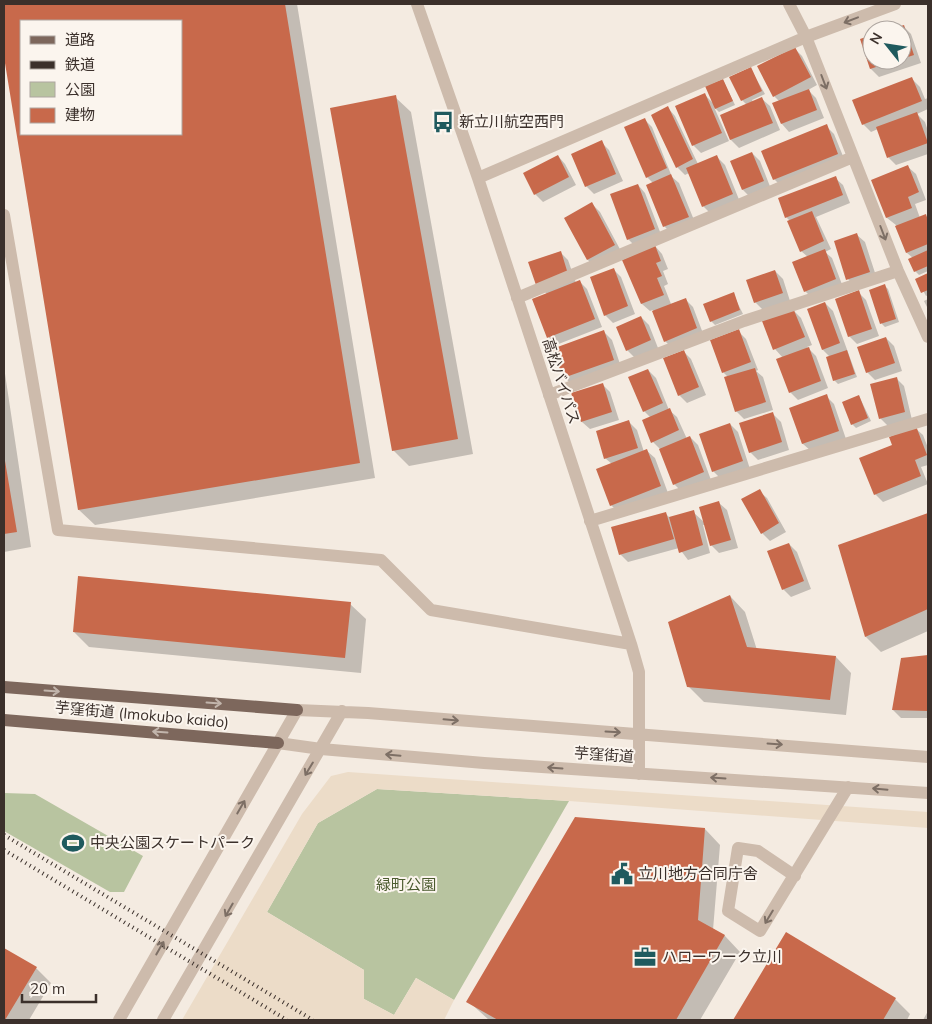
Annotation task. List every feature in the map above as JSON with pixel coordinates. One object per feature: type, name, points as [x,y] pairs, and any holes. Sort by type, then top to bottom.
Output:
[{"type":"main road","points":[[4,687],[297,710]]},
{"type":"main road","name":"芋窪街道 (Imokubo kaido)","points":[[4,720],[278,743]]},
{"type":"street","name":"高松バイパス","points":[[417,4],[478,178],[631,644],[639,672],[639,774]]},
{"type":"street","points":[[788,4],[806,37],[898,271],[928,337]]},
{"type":"street","points":[[478,178],[806,37],[895,4]]},
{"type":"street","points":[[517,298],[853,157]]},
{"type":"street","points":[[4,215],[58,530],[381,560],[431,610],[631,644]]},
{"type":"street","points":[[549,395],[744,321],[898,271]]},
{"type":"street","points":[[590,521],[928,419]]},
{"type":"street","points":[[119,1020],[297,710]]},
{"type":"street","name":"芋窪街道","points":[[297,710],[342,711],[928,757]]},
{"type":"street","points":[[164,1020],[342,711]]},
{"type":"street","name":"芋窪街道","points":[[278,743],[321,749],[639,774],[928,793]]},
{"type":"street","points":[[794,876],[758,852],[738,848],[728,911],[760,932],[794,876],[848,787]]},
{"type":"green space","name":"緑町公園","points":[[377,789],[569,801],[454,1000],[416,978],[394,1015],[364,999],[364,970],[267,912],[318,823]]},
{"type":"green space","name":"中央公園スケートパーク","points":[[4,793],[35,794],[143,856],[124,892],[110,892],[4,831]]},
{"type":"shaded area","points":[[348,772],[928,812],[928,828],[569,801],[377,789],[318,823],[267,912],[364,970],[364,999],[394,1015],[416,978],[454,1000],[444,1020],[182,1020],[302,814],[331,776]]},
{"type":"building","points":[[4,4],[285,4],[360,463],[78,510],[4,57]]},
{"type":"building","points":[[795,47],[811,77],[773,97],[757,66]]},
{"type":"building","points":[[751,67],[762,91],[741,101],[729,77]]},
{"type":"building","points":[[912,77],[922,101],[862,125],[852,100]]},
{"type":"building","points":[[723,79],[733,101],[715,109],[705,86]]},
{"type":"building","points":[[809,89],[817,110],[781,124],[772,103]]},
{"type":"building","points":[[705,93],[722,133],[692,146],[675,106]]},
{"type":"building","points":[[396,95],[458,439],[392,451],[330,108]]},
{"type":"building","points":[[762,97],[773,123],[730,140],[720,115]]},
{"type":"building","points":[[668,106],[693,159],[676,168],[651,115]]},
{"type":"building","points":[[917,112],[928,143],[887,158],[876,127]]},
{"type":"building","points":[[645,118],[667,168],[646,178],[624,127]]},
{"type":"building","points":[[827,124],[838,154],[773,180],[761,151]]},
{"type":"building","points":[[602,140],[616,174],[585,187],[571,154]]},
{"type":"building","points":[[752,152],[764,181],[742,190],[730,161]]},
{"type":"building","points":[[558,155],[569,177],[534,195],[523,173]]},
{"type":"building","points":[[717,155],[733,194],[702,207],[686,168]]},
{"type":"building","points":[[908,165],[919,192],[908,197],[912,208],[886,218],[871,180]]},
{"type":"building","points":[[671,174],[689,217],[663,227],[646,185]]},
{"type":"building","points":[[836,176],[843,195],[785,218],[778,198]]},
{"type":"building","points":[[638,184],[655,229],[627,240],[610,194]]},
{"type":"building","points":[[592,202],[615,245],[587,260],[564,218]]},
{"type":"building","points":[[812,211],[824,241],[800,252],[787,221]]},
{"type":"building","points":[[926,214],[928,221],[928,244],[906,253],[895,226]]},
{"type":"building","points":[[857,233],[870,272],[846,280],[834,241]]},
{"type":"building","points":[[655,245],[661,261],[656,263],[662,276],[657,278],[664,295],[641,304],[622,260]]},
{"type":"building","points":[[825,249],[836,279],[804,292],[792,262]]},
{"type":"building","points":[[928,250],[928,266],[914,272],[908,259]]},
{"type":"building","points":[[561,251],[568,274],[536,285],[528,262]]},
{"type":"building","points":[[614,268],[628,306],[604,316],[590,277]]},
{"type":"building","points":[[775,270],[783,293],[754,303],[746,280]]},
{"type":"building","points":[[928,273],[928,290],[921,293],[915,279]]},
{"type":"building","points":[[580,280],[595,319],[547,338],[532,299]]},
{"type":"building","points":[[885,284],[896,319],[880,324],[869,290]]},
{"type":"building","points":[[859,290],[872,329],[848,337],[835,299]]},
{"type":"building","points":[[734,292],[740,310],[710,322],[703,304]]},
{"type":"building","points":[[686,298],[697,328],[664,342],[652,311]]},
{"type":"building","points":[[825,302],[840,343],[822,350],[807,309]]},
{"type":"building","points":[[793,308],[805,337],[773,350],[762,321]]},
{"type":"building","points":[[641,316],[651,340],[626,351],[616,327]]},
{"type":"building","points":[[739,329],[751,362],[722,373],[710,340]]},
{"type":"building","points":[[604,330],[614,360],[563,378],[552,349]]},
{"type":"building","points":[[886,337],[895,363],[866,373],[857,347]]},
{"type":"building","points":[[809,347],[821,381],[789,393],[776,359]]},
{"type":"building","points":[[684,350],[699,387],[678,396],[663,358]]},
{"type":"building","points":[[847,350],[855,374],[833,381],[826,357]]},
{"type":"building","points":[[755,368],[766,402],[735,412],[724,377]]},
{"type":"building","points":[[648,369],[663,403],[643,412],[628,377]]},
{"type":"building","points":[[897,377],[905,412],[879,419],[870,384]]},
{"type":"building","points":[[603,383],[612,412],[581,422],[571,393]]},
{"type":"building","points":[[827,394],[839,431],[802,444],[789,408]]},
{"type":"building","points":[[859,395],[868,418],[851,425],[842,402]]},
{"type":"building","points":[[670,408],[679,430],[651,443],[642,420]]},
{"type":"building","points":[[773,412],[782,442],[749,453],[739,423]]},
{"type":"building","points":[[629,420],[638,448],[604,459],[596,431]]},
{"type":"building","points":[[730,423],[743,461],[712,472],[699,434]]},
{"type":"building","points":[[916,426],[927,455],[915,460],[921,476],[874,495],[859,458],[892,445],[889,437]]},
{"type":"building","points":[[690,436],[704,472],[673,485],[659,449]]},
{"type":"building","points":[[647,449],[661,486],[610,506],[596,469]]},
{"type":"building","points":[[4,455],[17,532],[4,534]]},
{"type":"building","points":[[760,489],[779,523],[761,534],[741,499]]},
{"type":"building","points":[[719,501],[731,540],[710,546],[699,507]]},
{"type":"building","points":[[694,510],[703,545],[679,553],[669,517]]},
{"type":"building","points":[[666,512],[674,539],[619,555],[611,527]]},
{"type":"building","points":[[928,513],[928,609],[865,637],[838,545]]},
{"type":"building","points":[[789,543],[804,581],[782,590],[767,551]]},
{"type":"building","points":[[78,576],[351,602],[345,658],[73,632]]},
{"type":"building","points":[[730,595],[747,647],[836,656],[830,700],[687,687],[668,622]]},
{"type":"building","points":[[928,655],[928,711],[892,710],[901,658]]},
{"type":"building","name":"立川地方合同庁舎","points":[[575,817],[705,828],[698,920],[725,935],[676,1020],[498,1020],[466,1002]]},
{"type":"building","points":[[786,932],[896,998],[883,1020],[733,1020]]},
{"type":"building","points":[[4,948],[37,967],[5,1020],[4,1020]]},
{"type":"railway","points":[[4,835],[313,1020]]},
{"type":"railway","points":[[4,850],[287,1020]]},
{"type":"place","name":"新立川航空西門","points":[[443,122]]},
{"type":"place","name":"中央公園スケートパーク","points":[[73,843]]},
{"type":"place","name":"立川地方合同庁舎","points":[[622,874]]},
{"type":"place","name":"ハローワーク立川","points":[[645,957]]}]
